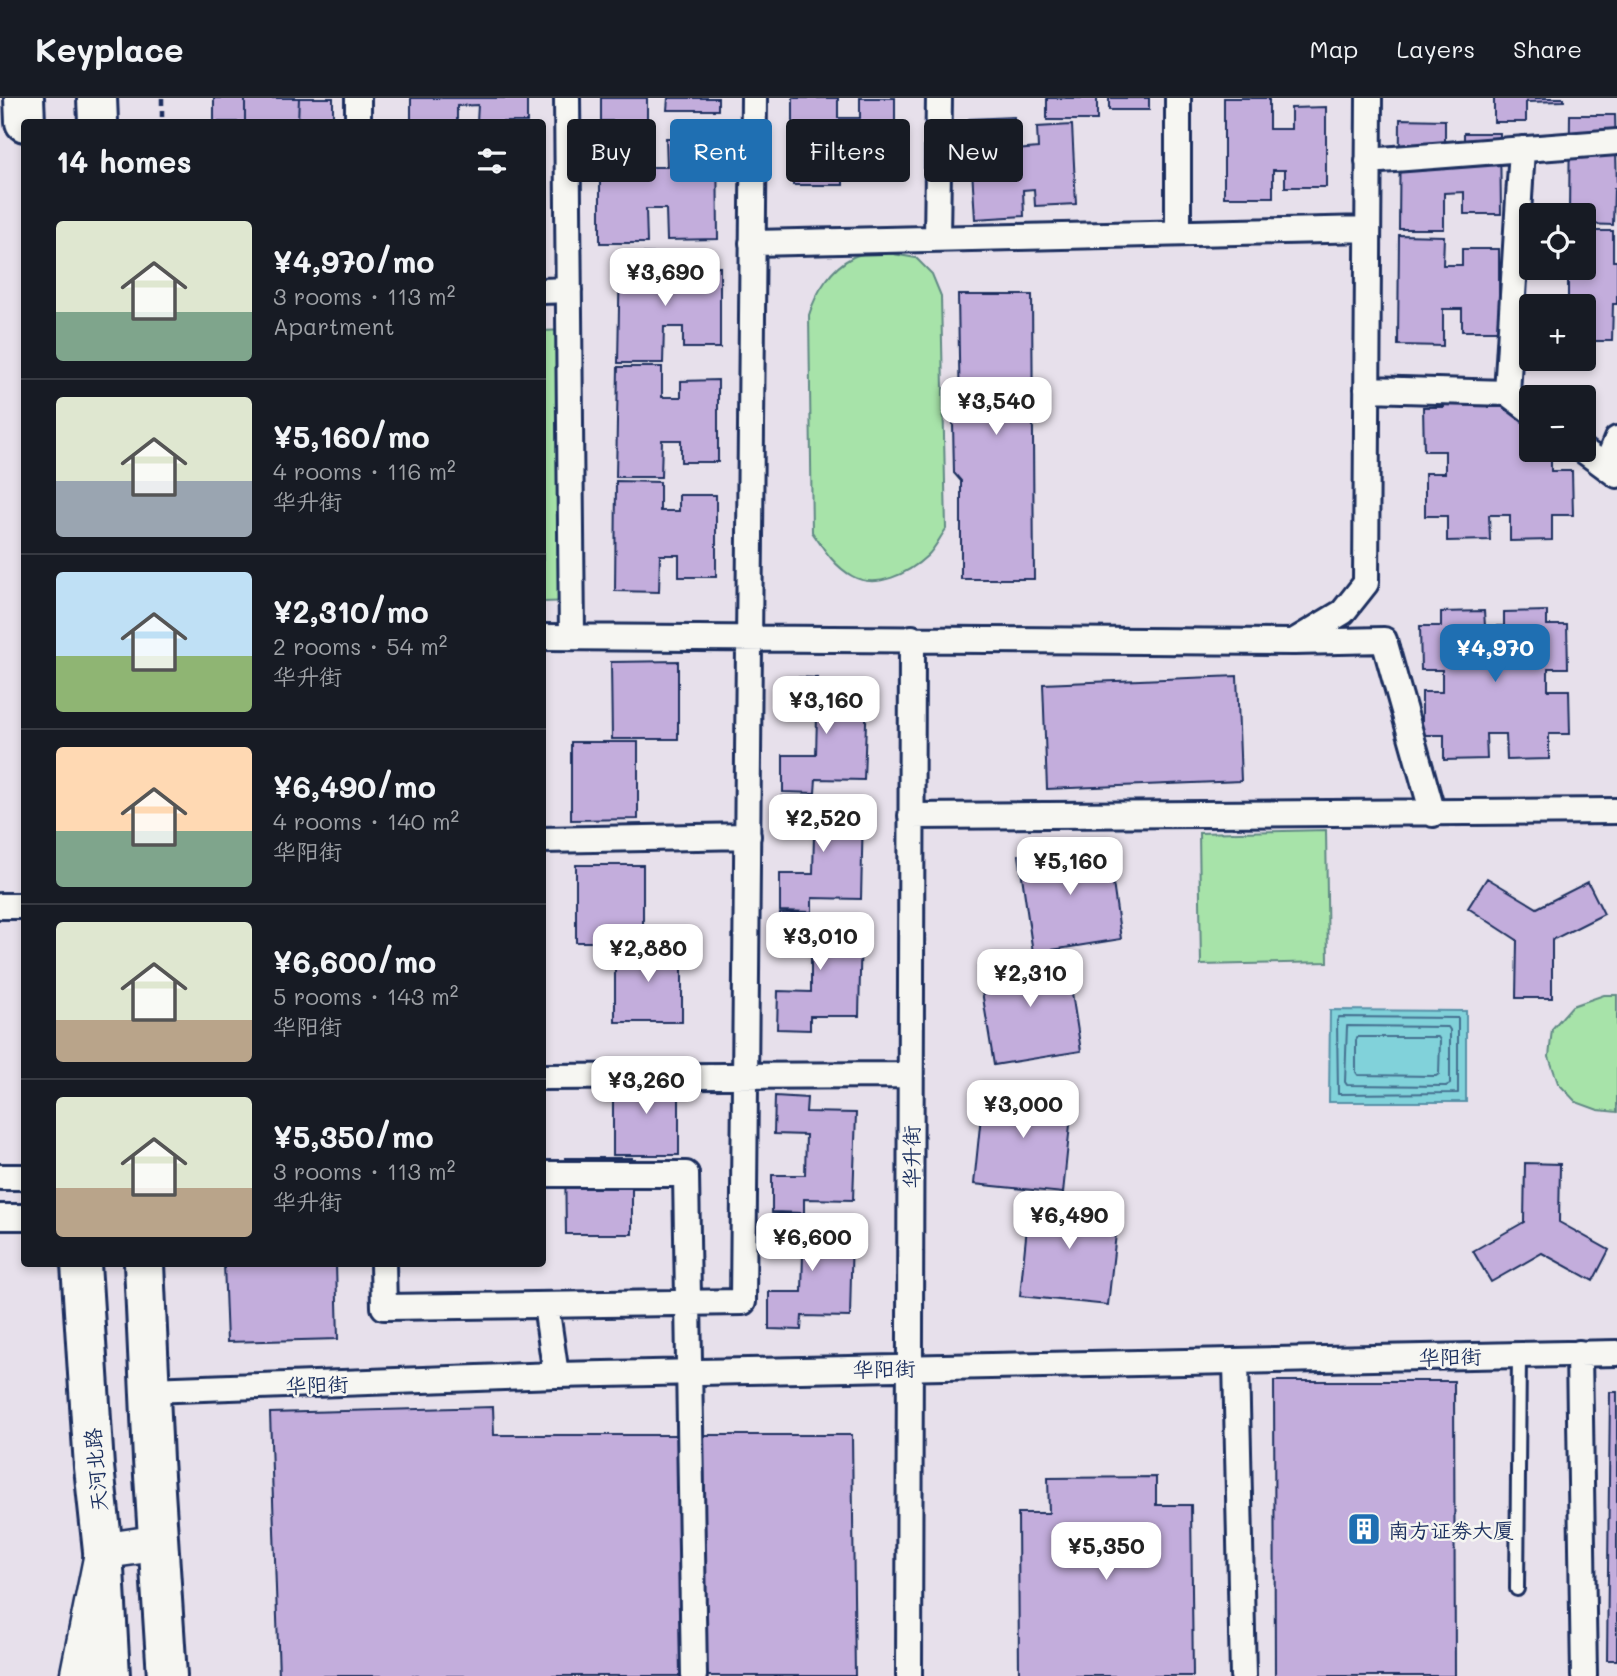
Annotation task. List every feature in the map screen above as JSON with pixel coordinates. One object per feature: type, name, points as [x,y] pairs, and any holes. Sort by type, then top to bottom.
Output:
[{"type":"main road","name":"天河北路","points":[[81,1267],[110,1676]]},
{"type":"main road","points":[[144,1267],[167,1668]]},
{"type":"street","points":[[358,98],[358,119]]},
{"type":"street","points":[[567,98],[572,637]]},
{"type":"street","points":[[383,1267],[384,1307],[743,1302],[754,98]]},
{"type":"street","points":[[937,238],[939,98]]},
{"type":"street","points":[[1178,98],[1178,233]]},
{"type":"street","points":[[1293,642],[1343,612],[1366,583],[1369,98]]},
{"type":"street","points":[[1368,161],[1617,142]]},
{"type":"street","points":[[1507,393],[1522,149]]},
{"type":"street","points":[[752,243],[1368,229]]},
{"type":"street","points":[[546,291],[569,290]]},
{"type":"street","points":[[1367,388],[1507,393],[1519,402]]},
{"type":"street","points":[[1596,460],[1611,471],[1617,439]]},
{"type":"street","points":[[546,636],[1293,642],[1384,640],[1433,814]]},
{"type":"street","name":"华升街","points":[[909,1676],[912,638]]},
{"type":"street","points":[[911,816],[1617,811]]},
{"type":"street","points":[[546,840],[748,836]]},
{"type":"street","points":[[0,906],[21,906]]},
{"type":"street","points":[[546,1077],[910,1075]]},
{"type":"street","points":[[546,1174],[686,1174],[694,1676]]},
{"type":"street","points":[[0,1177],[21,1177]]},
{"type":"street","points":[[0,1217],[21,1217]]},
{"type":"street","points":[[546,1305],[556,1375]]},
{"type":"street","points":[[1578,1353],[1584,1676]]},
{"type":"street","name":"华阳街","points":[[150,1390],[556,1375],[1617,1353]]},
{"type":"street","points":[[1236,1361],[1242,1676]]},
{"type":"street","points":[[78,1676],[103,1551],[158,1543]]},
{"type":"lane","points":[[1517,1589],[1520,1355]]},
{"type":"path","points":[[162,98],[162,119]]},
{"type":"green space","points":[[882,252],[916,258],[932,274],[941,296],[946,529],[920,562],[892,578],[871,581],[852,576],[840,567],[812,532],[809,315],[820,289],[838,267],[856,256]]},
{"type":"green space","points":[[565,330],[573,601],[546,602],[546,331]]},
{"type":"green space","points":[[1326,830],[1328,962],[1201,965],[1199,833]]},
{"type":"green space","points":[[1604,995],[1617,995],[1617,1112],[1598,1110],[1576,1102],[1558,1083],[1549,1057],[1552,1029],[1572,1006]]},
{"type":"water","points":[[1330,1010],[1466,1011],[1466,1102],[1329,1102]]},
{"type":"building","points":[[214,98],[333,98],[333,119],[214,119]]},
{"type":"building","points":[[245,98],[299,98],[298,119],[245,119]]},
{"type":"building","points":[[411,98],[527,98],[527,119],[477,119],[478,105],[457,106],[457,119],[411,119]]},
{"type":"building","points":[[601,98],[647,98],[647,119],[601,119]]},
{"type":"building","points":[[668,98],[718,98],[718,110],[667,110]]},
{"type":"building","points":[[793,98],[838,98],[838,118],[860,118],[860,98],[895,98],[895,119],[793,119]]},
{"type":"building","points":[[1047,98],[1097,98],[1097,120],[1047,120]]},
{"type":"building","points":[[1109,98],[1149,98],[1149,110],[1109,110]]},
{"type":"building","points":[[1224,98],[1269,98],[1269,129],[1291,129],[1291,108],[1326,107],[1326,187],[1285,187],[1285,170],[1273,170],[1273,197],[1224,197]]},
{"type":"building","points":[[1494,98],[1564,98],[1564,101],[1526,102],[1526,122],[1494,122]]},
{"type":"building","points":[[1570,115],[1615,115],[1617,188],[1614,188],[1613,225],[1596,224],[1596,203],[1569,203]]},
{"type":"building","points":[[1014,117],[1014,119],[969,119]]},
{"type":"building","points":[[1400,119],[1445,120],[1445,149],[1464,149],[1464,133],[1500,133],[1501,214],[1464,214],[1464,192],[1444,193],[1444,229],[1399,229]]},
{"type":"building","points":[[1072,125],[1076,204],[1035,206],[1034,189],[1023,190],[1024,216],[975,219],[973,182],[1023,182],[1023,149],[1038,148],[1037,127]]},
{"type":"building","points":[[666,138],[670,138],[670,182],[717,182],[718,239],[667,240],[666,209],[646,209],[647,243],[600,243],[600,182],[656,182],[656,167],[667,167]]},
{"type":"building","points":[[793,182],[843,182],[843,185],[793,185]]},
{"type":"building","points":[[1596,231],[1613,231],[1613,261],[1617,261],[1617,304],[1613,304],[1612,341],[1596,341],[1596,294],[1568,294],[1568,280],[1596,280]]},
{"type":"building","points":[[1399,235],[1444,236],[1443,265],[1462,265],[1462,249],[1499,249],[1499,331],[1462,331],[1462,309],[1443,309],[1443,346],[1398,345]]},
{"type":"building","points":[[620,253],[664,254],[664,283],[683,283],[683,267],[720,267],[720,348],[683,348],[683,327],[664,327],[663,363],[618,363]]},
{"type":"building","points":[[958,295],[1032,295],[1034,579],[961,579],[961,481],[954,473],[953,423],[960,417]]},
{"type":"building","points":[[618,367],[662,367],[662,397],[681,397],[681,381],[718,380],[718,462],[681,462],[681,440],[662,440],[661,477],[616,477]]},
{"type":"building","points":[[1488,392],[1488,407],[1507,407],[1507,393],[1519,393],[1519,462],[1551,462],[1551,471],[1572,471],[1573,515],[1552,515],[1552,540],[1510,541],[1510,515],[1489,515],[1490,540],[1447,541],[1447,516],[1425,516],[1425,473],[1445,473],[1445,451],[1424,451],[1423,407],[1444,407],[1444,393]]},
{"type":"building","points":[[616,481],[660,482],[660,511],[679,511],[679,495],[716,495],[716,577],[679,577],[679,555],[660,555],[659,592],[615,591]]},
{"type":"building","points":[[1484,611],[1485,626],[1504,626],[1504,612],[1547,611],[1547,625],[1567,625],[1568,668],[1548,668],[1548,690],[1569,690],[1570,734],[1549,734],[1549,759],[1507,760],[1506,734],[1486,734],[1487,759],[1444,760],[1444,735],[1422,735],[1422,692],[1442,692],[1442,670],[1421,670],[1420,626],[1441,626],[1441,612]]},
{"type":"building","points":[[678,661],[678,739],[612,739],[611,662]]},
{"type":"building","points":[[1237,676],[1241,781],[1047,789],[1043,684]]},
{"type":"building","points":[[786,677],[818,678],[818,692],[867,694],[864,780],[816,779],[815,793],[783,792],[783,755],[816,755],[817,716],[785,715]]},
{"type":"building","points":[[571,742],[638,742],[638,819],[571,820]]},
{"type":"building","points":[[782,796],[815,797],[814,811],[863,812],[861,899],[812,898],[812,912],[780,911],[780,874],[813,874],[814,835],[781,834]]},
{"type":"building","points":[[1107,841],[1121,939],[1033,953],[1019,855]]},
{"type":"building","points":[[576,865],[643,865],[643,942],[576,942]]},
{"type":"building","points":[[1487,878],[1537,908],[1588,882],[1604,914],[1552,940],[1552,998],[1516,998],[1517,940],[1468,908]]},
{"type":"building","points":[[780,913],[813,914],[812,928],[861,930],[859,1016],[810,1016],[810,1030],[777,1029],[778,991],[811,992],[811,952],[779,951]]},
{"type":"building","points":[[615,945],[682,945],[682,1022],[615,1022]]},
{"type":"building","points":[[1066,954],[1081,1051],[994,1065],[978,967]]},
{"type":"building","points":[[679,1077],[679,1155],[613,1155],[613,1078]]},
{"type":"building","points":[[984,1086],[1073,1095],[1063,1193],[974,1184]]},
{"type":"building","points":[[775,1096],[807,1098],[806,1112],[856,1113],[853,1200],[804,1199],[804,1213],[772,1212],[772,1175],[805,1175],[806,1135],[774,1134]]},
{"type":"building","points":[[565,1158],[632,1158],[632,1234],[566,1234]]},
{"type":"building","points":[[1525,1163],[1560,1164],[1559,1222],[1609,1250],[1593,1281],[1542,1253],[1491,1282],[1473,1251],[1524,1222]]},
{"type":"building","points":[[1030,1197],[1119,1207],[1108,1305],[1020,1296]]},
{"type":"building","points":[[772,1214],[804,1215],[804,1229],[852,1231],[850,1317],[802,1316],[801,1330],[769,1329],[769,1292],[802,1292],[803,1253],[770,1252]]},
{"type":"building","points":[[224,1267],[336,1267],[338,1339],[227,1342]]},
{"type":"building","name":"南方证券大厦","points":[[1274,1381],[1454,1381],[1455,1676],[1275,1676]]},
{"type":"building","points":[[1610,1392],[1617,1392],[1617,1660],[1607,1660]]},
{"type":"building","points":[[493,1407],[494,1435],[852,1435],[855,1676],[279,1676],[270,1413]]},
{"type":"building","points":[[1156,1477],[1156,1505],[1191,1505],[1193,1676],[1019,1676],[1018,1513],[1049,1513],[1048,1478]]},
{"type":"place","name":"南方证券大厦","points":[[1364,1529]]}]
